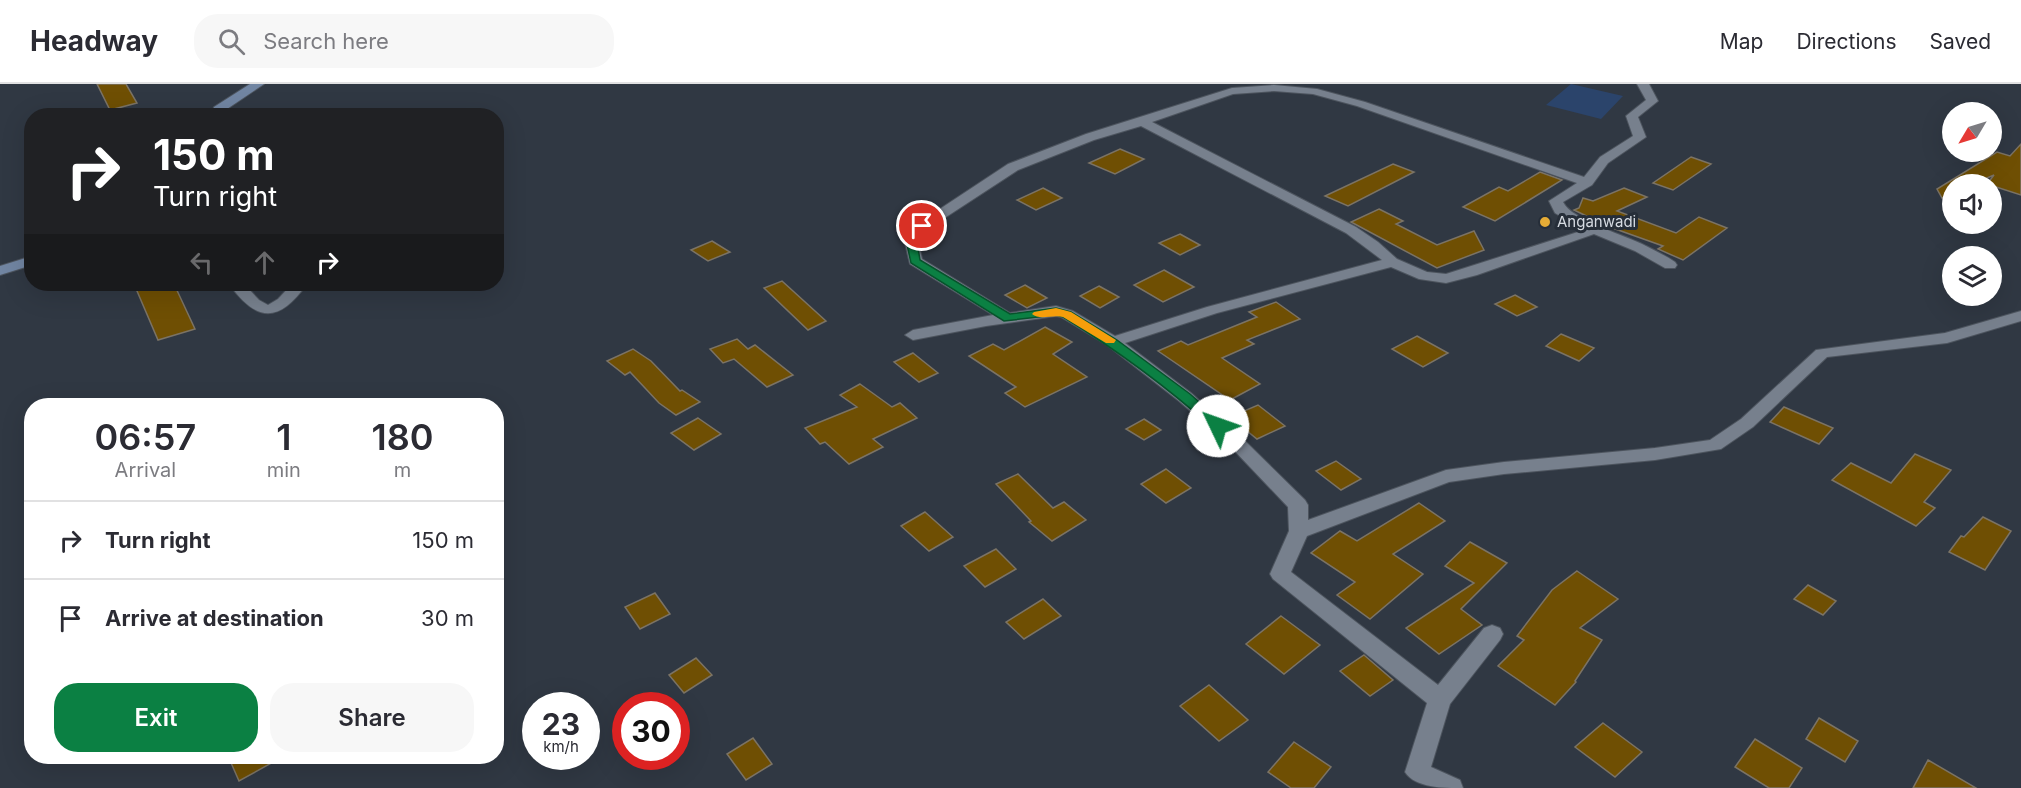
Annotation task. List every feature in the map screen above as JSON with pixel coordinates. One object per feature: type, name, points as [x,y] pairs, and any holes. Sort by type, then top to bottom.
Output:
[{"type":"main road","points":[[220,108],[258,84]]},
{"type":"main road","points":[[0,271],[24,263]]},
{"type":"street","points":[[1643,84],[1652,102],[1632,116],[1640,137],[1604,160],[1587,182],[1556,201],[1560,210],[1589,227],[1632,244],[1670,265]]},
{"type":"street","points":[[1008,318],[915,261],[910,235],[1013,167],[1090,137],[1142,122],[1232,87],[1312,92],[1361,104],[1587,182]]},
{"type":"street","points":[[1142,122],[1222,161],[1345,228],[1381,249],[1392,262],[1424,276],[1446,279],[1588,233],[1589,227]]},
{"type":"street","points":[[1113,342],[1212,310],[1392,262]]},
{"type":"street","points":[[243,291],[256,307],[270,310],[283,305],[294,291]]},
{"type":"street","points":[[913,335],[1056,311],[1067,314],[1113,342],[1185,397],[1235,441],[1298,505],[1299,531],[1280,574],[1440,700]]},
{"type":"street","points":[[1299,531],[1446,476],[1504,468],[1655,454],[1715,444],[1747,423],[1822,353],[1947,338],[2021,316]]},
{"type":"street","points":[[1451,788],[1417,772],[1440,700],[1492,634]]},
{"type":"shaded area","points":[[1571,84],[1623,96],[1601,119],[1546,105]]},
{"type":"building","points":[[97,84],[126,84],[137,103],[109,108]]},
{"type":"building","points":[[2021,144],[2021,195],[2002,189],[2002,174],[1961,174],[1981,162],[2002,162],[2002,154],[2010,156]]},
{"type":"building","points":[[1120,149],[1144,159],[1115,174],[1089,163]]},
{"type":"building","points":[[1691,157],[1711,164],[1673,190],[1653,183]]},
{"type":"building","points":[[1393,164],[1414,172],[1348,206],[1325,196]]},
{"type":"building","points":[[1540,172],[1562,180],[1495,221],[1463,207],[1499,187],[1508,191]]},
{"type":"building","points":[[1942,186],[1942,198],[1937,189]]},
{"type":"building","points":[[1043,188],[1062,198],[1036,210],[1017,200]]},
{"type":"building","points":[[1624,188],[1647,197],[1617,211],[1676,233],[1699,217],[1727,228],[1683,260],[1658,249],[1663,246],[1607,226],[1574,210],[1579,208],[1583,198],[1593,201]]},
{"type":"building","points":[[1379,209],[1403,221],[1396,224],[1437,245],[1474,231],[1484,250],[1437,268],[1351,222]]},
{"type":"building","points":[[1180,234],[1200,245],[1180,255],[1159,243]]},
{"type":"building","points":[[712,241],[730,252],[708,261],[691,250]]},
{"type":"building","points":[[1164,270],[1194,287],[1163,302],[1134,285]]},
{"type":"building","points":[[782,281],[826,321],[808,330],[764,288]]},
{"type":"building","points":[[1025,285],[1047,298],[1027,308],[1005,295]]},
{"type":"building","points":[[1099,286],[1119,297],[1100,308],[1080,296]]},
{"type":"building","points":[[137,291],[177,291],[195,329],[158,340]]},
{"type":"building","points":[[1515,295],[1537,307],[1517,316],[1495,304]]},
{"type":"building","points":[[1276,302],[1300,319],[1247,340],[1254,344],[1222,358],[1260,384],[1230,400],[1158,351],[1181,341],[1188,345],[1257,317],[1249,312]]},
{"type":"building","points":[[1045,327],[1072,342],[1053,354],[1087,377],[1025,407],[1005,393],[1016,387],[969,356],[993,344],[1004,350]]},
{"type":"building","points":[[1561,334],[1594,348],[1579,361],[1546,346]]},
{"type":"building","points":[[1417,336],[1448,353],[1423,367],[1392,349]]},
{"type":"building","points":[[737,339],[748,349],[755,345],[793,375],[767,387],[734,359],[723,363],[710,349]]},
{"type":"building","points":[[633,349],[651,361],[680,391],[682,390],[700,402],[676,415],[659,403],[630,372],[625,375],[607,361]]},
{"type":"building","points":[[913,353],[938,373],[919,382],[894,362]]},
{"type":"building","points":[[860,384],[892,407],[900,403],[917,418],[873,439],[883,447],[849,464],[825,442],[820,444],[805,428],[857,407],[840,395]]},
{"type":"building","points":[[1258,405],[1285,426],[1257,439],[1230,417]]},
{"type":"building","points":[[1784,407],[1833,428],[1819,444],[1770,422]]},
{"type":"building","points":[[698,418],[721,434],[694,450],[671,433]]},
{"type":"building","points":[[1144,419],[1161,430],[1144,440],[1126,429]]},
{"type":"building","points":[[1915,454],[1951,470],[1924,502],[1935,508],[1916,526],[1832,480],[1851,463],[1891,483]]},
{"type":"building","points":[[1336,461],[1361,479],[1341,490],[1316,471]]},
{"type":"building","points":[[1166,469],[1191,488],[1166,503],[1141,484]]},
{"type":"building","points":[[1018,474],[1053,508],[1064,502],[1086,520],[1052,541],[1029,522],[1031,521],[996,484]]},
{"type":"building","points":[[1419,503],[1445,521],[1393,554],[1423,574],[1370,619],[1337,595],[1355,582],[1311,553],[1340,531],[1357,541]]},
{"type":"building","points":[[925,512],[953,537],[929,551],[901,526]]},
{"type":"building","points":[[1983,517],[2011,531],[1985,570],[1949,552],[1961,536],[1964,537]]},
{"type":"building","points":[[1470,542],[1507,563],[1461,609],[1482,625],[1439,654],[1406,628],[1474,583],[1445,566]]},
{"type":"building","points":[[996,549],[1016,569],[985,587],[964,566]]},
{"type":"building","points":[[1577,571],[1618,599],[1580,628],[1602,640],[1576,682],[1555,705],[1498,666],[1524,640],[1517,636],[1552,590]]},
{"type":"building","points":[[1808,585],[1836,601],[1823,615],[1794,599]]},
{"type":"building","points":[[655,593],[670,614],[640,629],[625,607]]},
{"type":"building","points":[[1043,599],[1061,616],[1024,639],[1006,622]]},
{"type":"building","points":[[1281,616],[1320,645],[1284,674],[1246,644]]},
{"type":"building","points":[[1364,655],[1393,680],[1370,696],[1340,671]]},
{"type":"building","points":[[696,658],[712,675],[683,692],[669,675]]},
{"type":"building","points":[[1209,685],[1248,720],[1219,741],[1180,706]]},
{"type":"building","points":[[1819,718],[1858,741],[1845,762],[1806,739]]},
{"type":"building","points":[[1603,723],[1642,752],[1615,777],[1575,747]]},
{"type":"building","points":[[753,738],[772,764],[746,780],[727,754]]},
{"type":"building","points":[[1755,739],[1802,768],[1789,788],[1769,788],[1735,767]]},
{"type":"building","points":[[1294,742],[1331,767],[1314,788],[1291,788],[1268,772]]},
{"type":"building","points":[[1928,760],[1976,788],[1913,788]]},
{"type":"building","points":[[232,764],[270,764],[239,781]]},
{"type":"slow traffic","points":[[1038,314],[1056,311],[1067,314],[1110,340]]},
{"type":"place","name":"Anganwadi","points":[[1545,222]]},
{"type":"route","points":[[922,226],[910,235],[915,261],[1008,318],[1056,311],[1067,314],[1113,342],[1185,397],[1218,426]]}]
